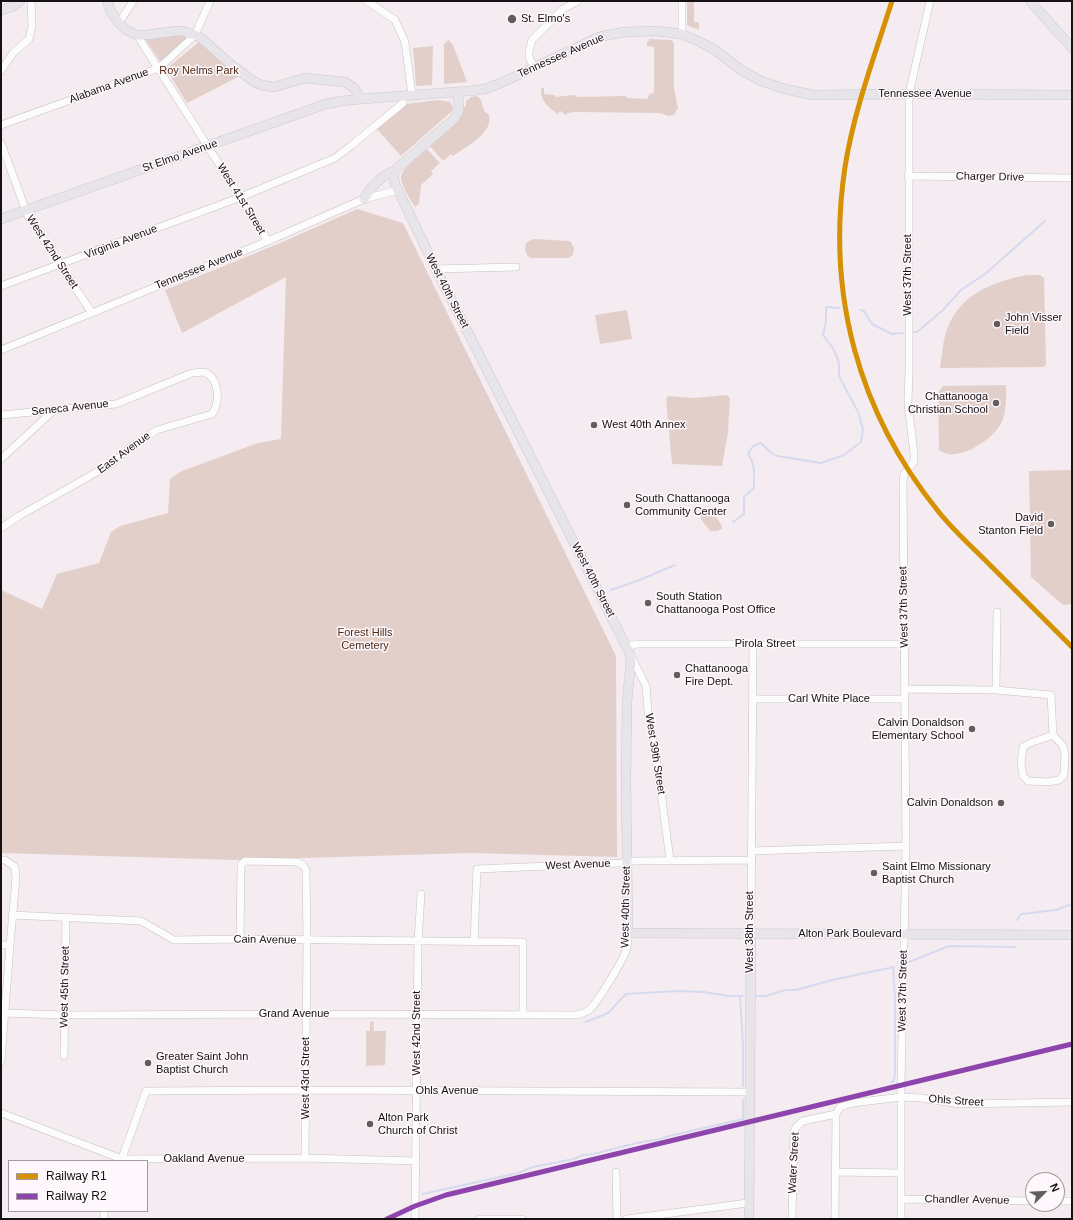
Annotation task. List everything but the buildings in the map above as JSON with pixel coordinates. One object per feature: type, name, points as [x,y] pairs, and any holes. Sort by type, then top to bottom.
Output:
[{"type":"main road","points":[[1,10],[12,7],[20,1]]},
{"type":"main road","points":[[107,1],[111,12],[126,30],[137,35],[176,31],[182,31],[195,35],[201,38],[228,62],[253,81],[262,85],[274,87],[305,78],[345,82],[354,88],[361,99]]},
{"type":"main road","points":[[1030,1],[1072,48]]},
{"type":"main road","name":"Tennessee Avenue","points":[[458,92],[470,92],[487,88],[534,68],[601,36],[624,32],[655,31],[682,34],[715,50],[741,70],[762,81],[785,89],[813,95],[909,94],[1072,96]]},
{"type":"main road","points":[[364,199],[369,190],[377,182],[387,174],[394,171],[454,119],[459,110],[458,92],[407,96]]},
{"type":"main road","name":"St Elmo Avenue","points":[[1,219],[326,104],[342,100],[407,96]]},
{"type":"main road","name":"West 40th Street","points":[[394,171],[394,179],[398,190],[436,269],[628,649],[631,661],[627,701],[626,781],[628,933]]},
{"type":"main road","name":"Alton Park Boulevard","points":[[628,933],[1072,935]]},
{"type":"main road","name":"West 38th Street","points":[[749,1219],[751,934]]},
{"type":"street","points":[[1,71],[13,53],[29,39],[32,26],[31,1]]},
{"type":"street","points":[[119,23],[133,1]]},
{"type":"street","name":"Alabama Avenue","points":[[1,125],[159,68],[195,35],[210,1]]},
{"type":"street","points":[[367,1],[395,20],[405,42],[407,96]]},
{"type":"street","points":[[534,68],[529,51],[532,40],[563,9],[578,1]]},
{"type":"street","points":[[682,1],[682,34]]},
{"type":"street","name":"West 37th Street","points":[[901,1219],[901,1097],[906,846],[903,482],[904,474],[914,462],[908,404],[909,94],[930,1]]},
{"type":"street","name":"West 41st Street","points":[[137,35],[268,241]]},
{"type":"street","name":"Virginia Avenue","points":[[1,286],[241,197],[335,158],[403,103],[407,96]]},
{"type":"street","name":"West 42nd Street","points":[[1,143],[5,165],[25,210],[92,313]]},
{"type":"street","name":"Charger Drive","points":[[908,176],[1072,178]]},
{"type":"street","name":"Tennessee Avenue","points":[[1,350],[268,241],[364,199],[398,190]]},
{"type":"street","points":[[436,269],[516,267]]},
{"type":"street","name":"Seneca Avenue","points":[[1,415],[116,404],[192,373],[206,372]]},
{"type":"street","name":"East Avenue","points":[[1,528],[19,516],[111,464],[132,446],[157,430],[212,414],[216,406],[218,396],[216,386],[212,378],[206,372]]},
{"type":"street","points":[[1,459],[54,410]]},
{"type":"street","points":[[996,690],[997,612]]},
{"type":"street","name":"Pirola Street","points":[[628,649],[636,644],[905,644]]},
{"type":"street","name":"West 38th Street","points":[[751,934],[753,644]]},
{"type":"street","name":"West 39th Street","points":[[628,649],[646,686],[648,712],[659,777],[670,860]]},
{"type":"street","points":[[904,689],[996,690],[1051,695],[1053,735],[1063,746],[1065,755],[1064,775],[1059,780],[1054,781],[1028,781],[1023,776],[1021,763],[1023,747],[1030,742],[1053,735]]},
{"type":"street","name":"Carl White Place","points":[[753,699],[904,699]]},
{"type":"street","points":[[751,850],[906,846]]},
{"type":"street","points":[[1,860],[4,860],[15,867],[16,878],[1,1061]]},
{"type":"street","name":"West Avenue","points":[[474,942],[477,869],[670,860],[751,860]]},
{"type":"street","name":"West 43rd Street","points":[[240,939],[241,865],[245,861],[297,862],[303,865],[306,870],[307,941],[305,1158]]},
{"type":"street","name":"West 42nd Street","points":[[415,1219],[418,942],[421,894]]},
{"type":"street","name":"Cain Avenue","points":[[12,915],[141,921],[174,940],[240,939],[307,941],[523,942],[522,1015]]},
{"type":"street","name":"West 45th Street","points":[[64,1056],[66,918]]},
{"type":"street","name":"West 40th Street","points":[[583,1014],[593,1006],[626,953],[628,933]]},
{"type":"street","points":[[1,945],[10,945]]},
{"type":"street","name":"Grand Avenue","points":[[5,1013],[64,1015],[583,1014]]},
{"type":"street","name":"Ohls Avenue","points":[[121,1160],[146,1092],[306,1090],[749,1092]]},
{"type":"street","name":"Ohls Street","points":[[836,1114],[840,1107],[853,1103],[901,1097],[921,1098],[960,1104],[1072,1102]]},
{"type":"street","name":"Oakland Avenue","points":[[1,1113],[121,1160],[305,1158],[416,1161]]},
{"type":"street","points":[[835,1219],[836,1114]]},
{"type":"street","name":"Water Street","points":[[792,1219],[794,1132],[796,1127],[803,1121],[836,1114]]},
{"type":"street","points":[[616,1172],[617,1219]]},
{"type":"street","points":[[836,1172],[901,1173]]},
{"type":"street","name":"Chandler Avenue","points":[[901,1199],[1025,1201]]},
{"type":"street","points":[[627,1219],[748,1203]]},
{"type":"street","points":[[480,1219],[522,1219]]},
{"type":"green space","points":[[687,1],[694,1],[694,22],[699,22],[699,30],[687,25]]},
{"type":"green space","points":[[177,34],[186,36],[186,39],[160,61],[145,39]]},
{"type":"green space","points":[[650,39],[672,40],[674,44],[674,88],[678,108],[675,113],[676,114],[669,116],[659,113],[575,112],[565,115],[561,111],[557,114],[543,100],[541,88],[544,88],[544,94],[555,95],[555,97],[575,95],[577,97],[626,96],[627,98],[648,99],[649,94],[654,93],[654,47],[647,46],[647,42]]},
{"type":"green space","points":[[449,40],[453,45],[467,82],[444,84],[444,44]]},
{"type":"green space","name":"Roy Nelms Park","points":[[200,41],[238,73],[238,77],[187,103],[166,69]]},
{"type":"green space","points":[[433,46],[432,85],[416,86],[413,48]]},
{"type":"green space","points":[[477,96],[481,100],[484,111],[489,115],[487,128],[483,134],[471,144],[453,156],[451,154],[443,161],[430,146],[460,119],[464,107],[466,107],[466,101],[471,97]]},
{"type":"green space","points":[[438,100],[450,102],[453,107],[452,111],[401,156],[376,128],[406,104]]},
{"type":"green space","points":[[427,149],[440,163],[431,171],[433,174],[421,185],[419,204],[415,207],[404,187],[401,176],[408,166]]},
{"type":"green space","name":"Forest Hills Cemetery","points":[[357,209],[403,223],[616,656],[617,857],[471,853],[237,860],[1,853],[1,590],[42,609],[57,574],[99,563],[111,532],[120,526],[168,513],[170,479],[182,471],[258,443],[281,439],[286,277],[182,333],[165,290],[280,243]]},
{"type":"green space","points":[[534,239],[570,241],[574,248],[573,255],[568,258],[530,258],[527,255],[525,247],[528,241]]},
{"type":"green space","name":"John Visser Field","points":[[1027,275],[1040,275],[1044,278],[1046,365],[1043,367],[940,368],[947,329],[961,306],[980,291],[990,286],[1002,281]]},
{"type":"green space","points":[[627,310],[632,339],[600,344],[595,315]]},
{"type":"green space","points":[[1006,385],[1006,402],[1003,419],[1000,426],[988,439],[972,449],[955,454],[948,454],[939,450],[938,393],[943,386]]},
{"type":"green space","points":[[727,395],[730,398],[728,432],[722,466],[672,464],[666,399],[668,396],[694,398]]},
{"type":"green space","name":"David Stanton Field","points":[[1072,470],[1072,604],[1063,605],[1031,577],[1029,471]]},
{"type":"green space","points":[[707,511],[716,517],[722,526],[722,529],[710,531],[701,519],[701,515]]},
{"type":"green space","points":[[373,1021],[374,1031],[386,1031],[385,1065],[366,1066],[366,1031],[370,1031],[370,1022]]},
{"type":"waterway","points":[[914,332],[917,332],[943,310],[961,290],[985,274],[1045,221]]},
{"type":"waterway","points":[[733,522],[744,514],[744,497],[754,488],[753,466],[751,458],[748,454],[753,446],[761,443],[770,452],[777,456],[821,463],[844,455],[861,442],[863,429],[858,412],[839,376],[839,363],[834,350],[823,335],[826,321],[826,307],[839,308]]},
{"type":"waterway","points":[[860,310],[864,311],[872,324],[892,334],[903,333]]},
{"type":"waterway","points":[[611,590],[675,565]]},
{"type":"waterway","points":[[1017,920],[1021,914],[1056,910],[1072,904]]},
{"type":"waterway","points":[[909,962],[949,946],[1015,947]]},
{"type":"waterway","points":[[891,1082],[894,1081],[895,1073],[895,998],[893,967]]},
{"type":"waterway","points":[[756,996],[766,996],[785,990],[796,990],[832,980],[894,967]]},
{"type":"waterway","points":[[586,1022],[608,1013],[626,994],[678,991],[743,996]]},
{"type":"waterway","points":[[740,996],[743,1044],[743,1086]]},
{"type":"waterway","points":[[423,1194],[518,1173],[533,1167],[574,1159],[583,1155],[660,1139],[743,1119],[743,1100]]},
{"type":"railway","points":[[892,1],[859,104],[845,167],[840,214],[840,260],[845,305],[854,349],[868,392],[887,433],[910,473],[950,525],[1072,647]]},
{"type":"railway","points":[[387,1219],[415,1206],[446,1195],[1072,1044]]},
{"type":"rail line","name":"R1","points":[[892,1],[859,104],[845,167],[840,214],[840,260],[845,305],[854,349],[868,392],[887,433],[910,473],[950,525],[1072,647]]},
{"type":"rail line","name":"R2","points":[[387,1219],[415,1206],[446,1195],[1072,1044]]},
{"type":"place","name":"St. Elmo's","points":[[512,19]]},
{"type":"place","name":"John Visser Field","points":[[997,324]]},
{"type":"place","name":"Chattanooga Christian School","points":[[996,403]]},
{"type":"place","name":"West 40th Annex","points":[[594,425]]},
{"type":"place","name":"South Chattanooga Community Center","points":[[627,505]]},
{"type":"place","name":"David Stanton Field","points":[[1051,524]]},
{"type":"place","name":"South Station Chattanooga Post Office","points":[[648,603]]},
{"type":"place","name":"Chattanooga Fire Dept.","points":[[677,675]]},
{"type":"place","name":"Calvin Donaldson Elementary School","points":[[972,729]]},
{"type":"place","name":"Calvin Donaldson","points":[[1001,803]]},
{"type":"place","name":"Saint Elmo Missionary Baptist Church","points":[[874,873]]},
{"type":"place","name":"Greater Saint John Baptist Church","points":[[148,1063]]},
{"type":"place","name":"Alton Park Church of Christ","points":[[370,1124]]}]
